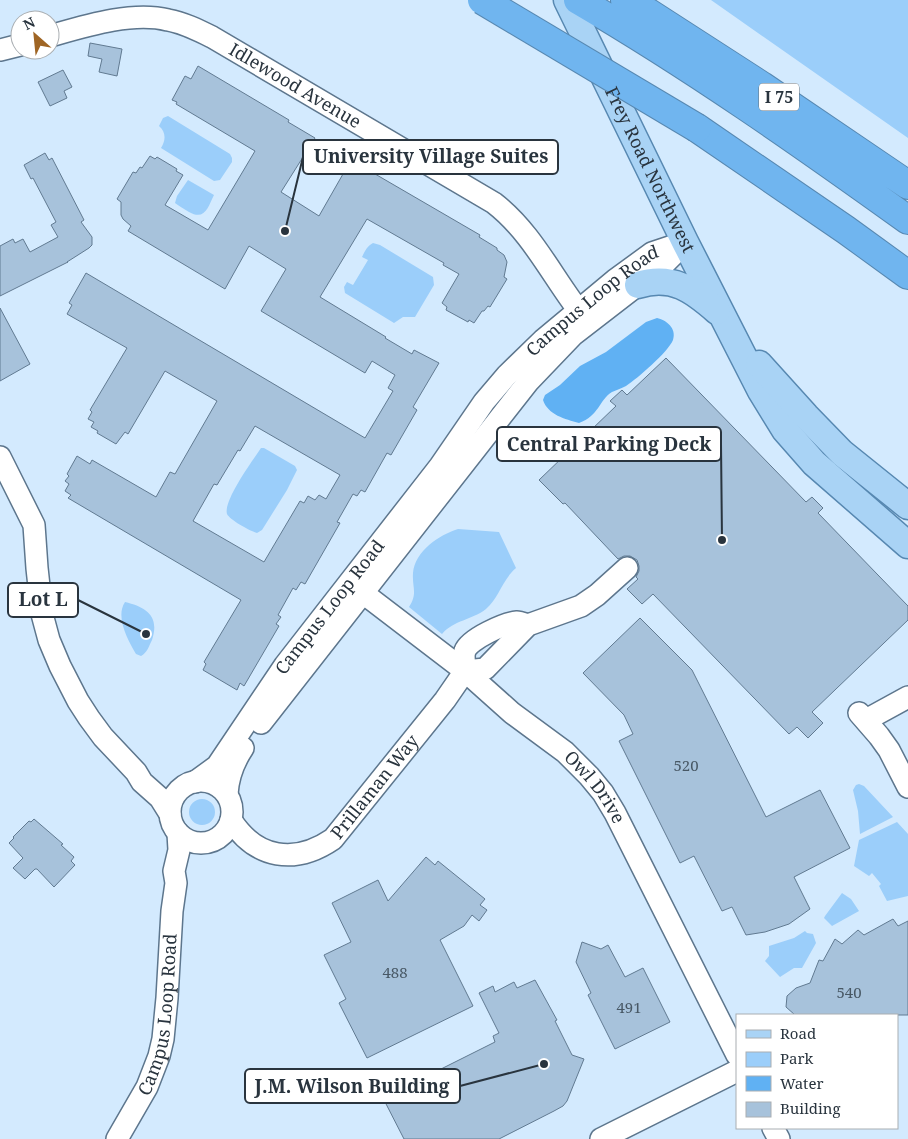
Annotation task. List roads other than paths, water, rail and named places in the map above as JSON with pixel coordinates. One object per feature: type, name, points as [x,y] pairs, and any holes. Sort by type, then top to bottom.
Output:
[{"type":"highway","points":[[482,0],[697,128],[908,275]]},
{"type":"highway","points":[[578,0],[676,61],[828,162],[908,220]]},
{"type":"highway","name":"I 75","points":[[626,0],[762,86],[908,185]]},
{"type":"main road","name":"Frey Road Northwest","points":[[566,0],[761,391],[785,430],[814,463],[908,545]]},
{"type":"main road","points":[[638,284],[660,281],[682,285],[702,298],[730,328]]},
{"type":"main road","name":"Frey Road Northwest","points":[[730,328],[806,416],[842,453],[908,506]]},
{"type":"street","name":"Idlewood Avenue","points":[[60,33],[82,26],[119,19],[142,18],[167,19],[193,27],[212,37],[494,202],[516,221],[526,233],[583,316]]},
{"type":"street","name":"Campus Loop Road","points":[[227,794],[229,776],[233,766],[250,738],[495,388],[543,340],[638,284],[661,267],[686,242]]},
{"type":"street","name":"Campus Loop Road","points":[[583,316],[652,253],[686,242]]},
{"type":"street","points":[[0,457],[34,525],[40,598],[45,628],[54,652],[78,701],[103,737],[136,772],[142,782],[165,804],[174,823],[190,841],[211,840],[224,833],[231,820],[232,811],[231,802],[227,794],[220,788],[212,783],[202,781],[189,784],[161,783],[136,772]]},
{"type":"street","points":[[465,670],[465,651],[485,634],[518,622],[528,625],[581,606],[597,595],[627,568]]},
{"type":"street","name":"Campus Loop Road","points":[[189,784],[217,766],[285,665],[358,584]]},
{"type":"street","name":"Owl Drive","points":[[358,584],[465,670],[512,713],[565,752],[603,793],[615,813],[736,1053]]},
{"type":"street","name":"Prillaman Way","points":[[231,820],[236,828],[256,847],[269,853],[292,855],[317,848],[333,839],[445,700],[465,670]]},
{"type":"street","points":[[906,704],[863,717],[889,750],[908,787]]},
{"type":"street","points":[[174,823],[174,798],[189,784]]},
{"type":"street","name":"Campus Loop Road","points":[[117,1139],[148,1087],[159,1056],[164,1028],[172,911],[176,883],[174,871],[179,850],[174,823]]},
{"type":"street","name":"Campus Loop Road","points":[[176,883],[183,874],[191,854],[211,840]]},
{"type":"street","name":"Prillaman Way","points":[[211,840],[256,847]]},
{"type":"street","points":[[601,1139],[736,1072]]},
{"type":"water","points":[[657,318],[672,328],[674,336],[670,345],[638,377],[626,386],[608,395],[586,420],[579,423],[568,420],[553,413],[545,405],[543,400],[545,395],[560,385],[580,366],[606,352],[646,322]]},
{"type":"place","name":"University Village Suites","points":[[285,231]]},
{"type":"place","name":"Central Parking Deck","points":[[722,540]]},
{"type":"place","name":"Lot L","points":[[146,634]]},
{"type":"place","name":"J.M. Wilson Building","points":[[544,1064]]}]
